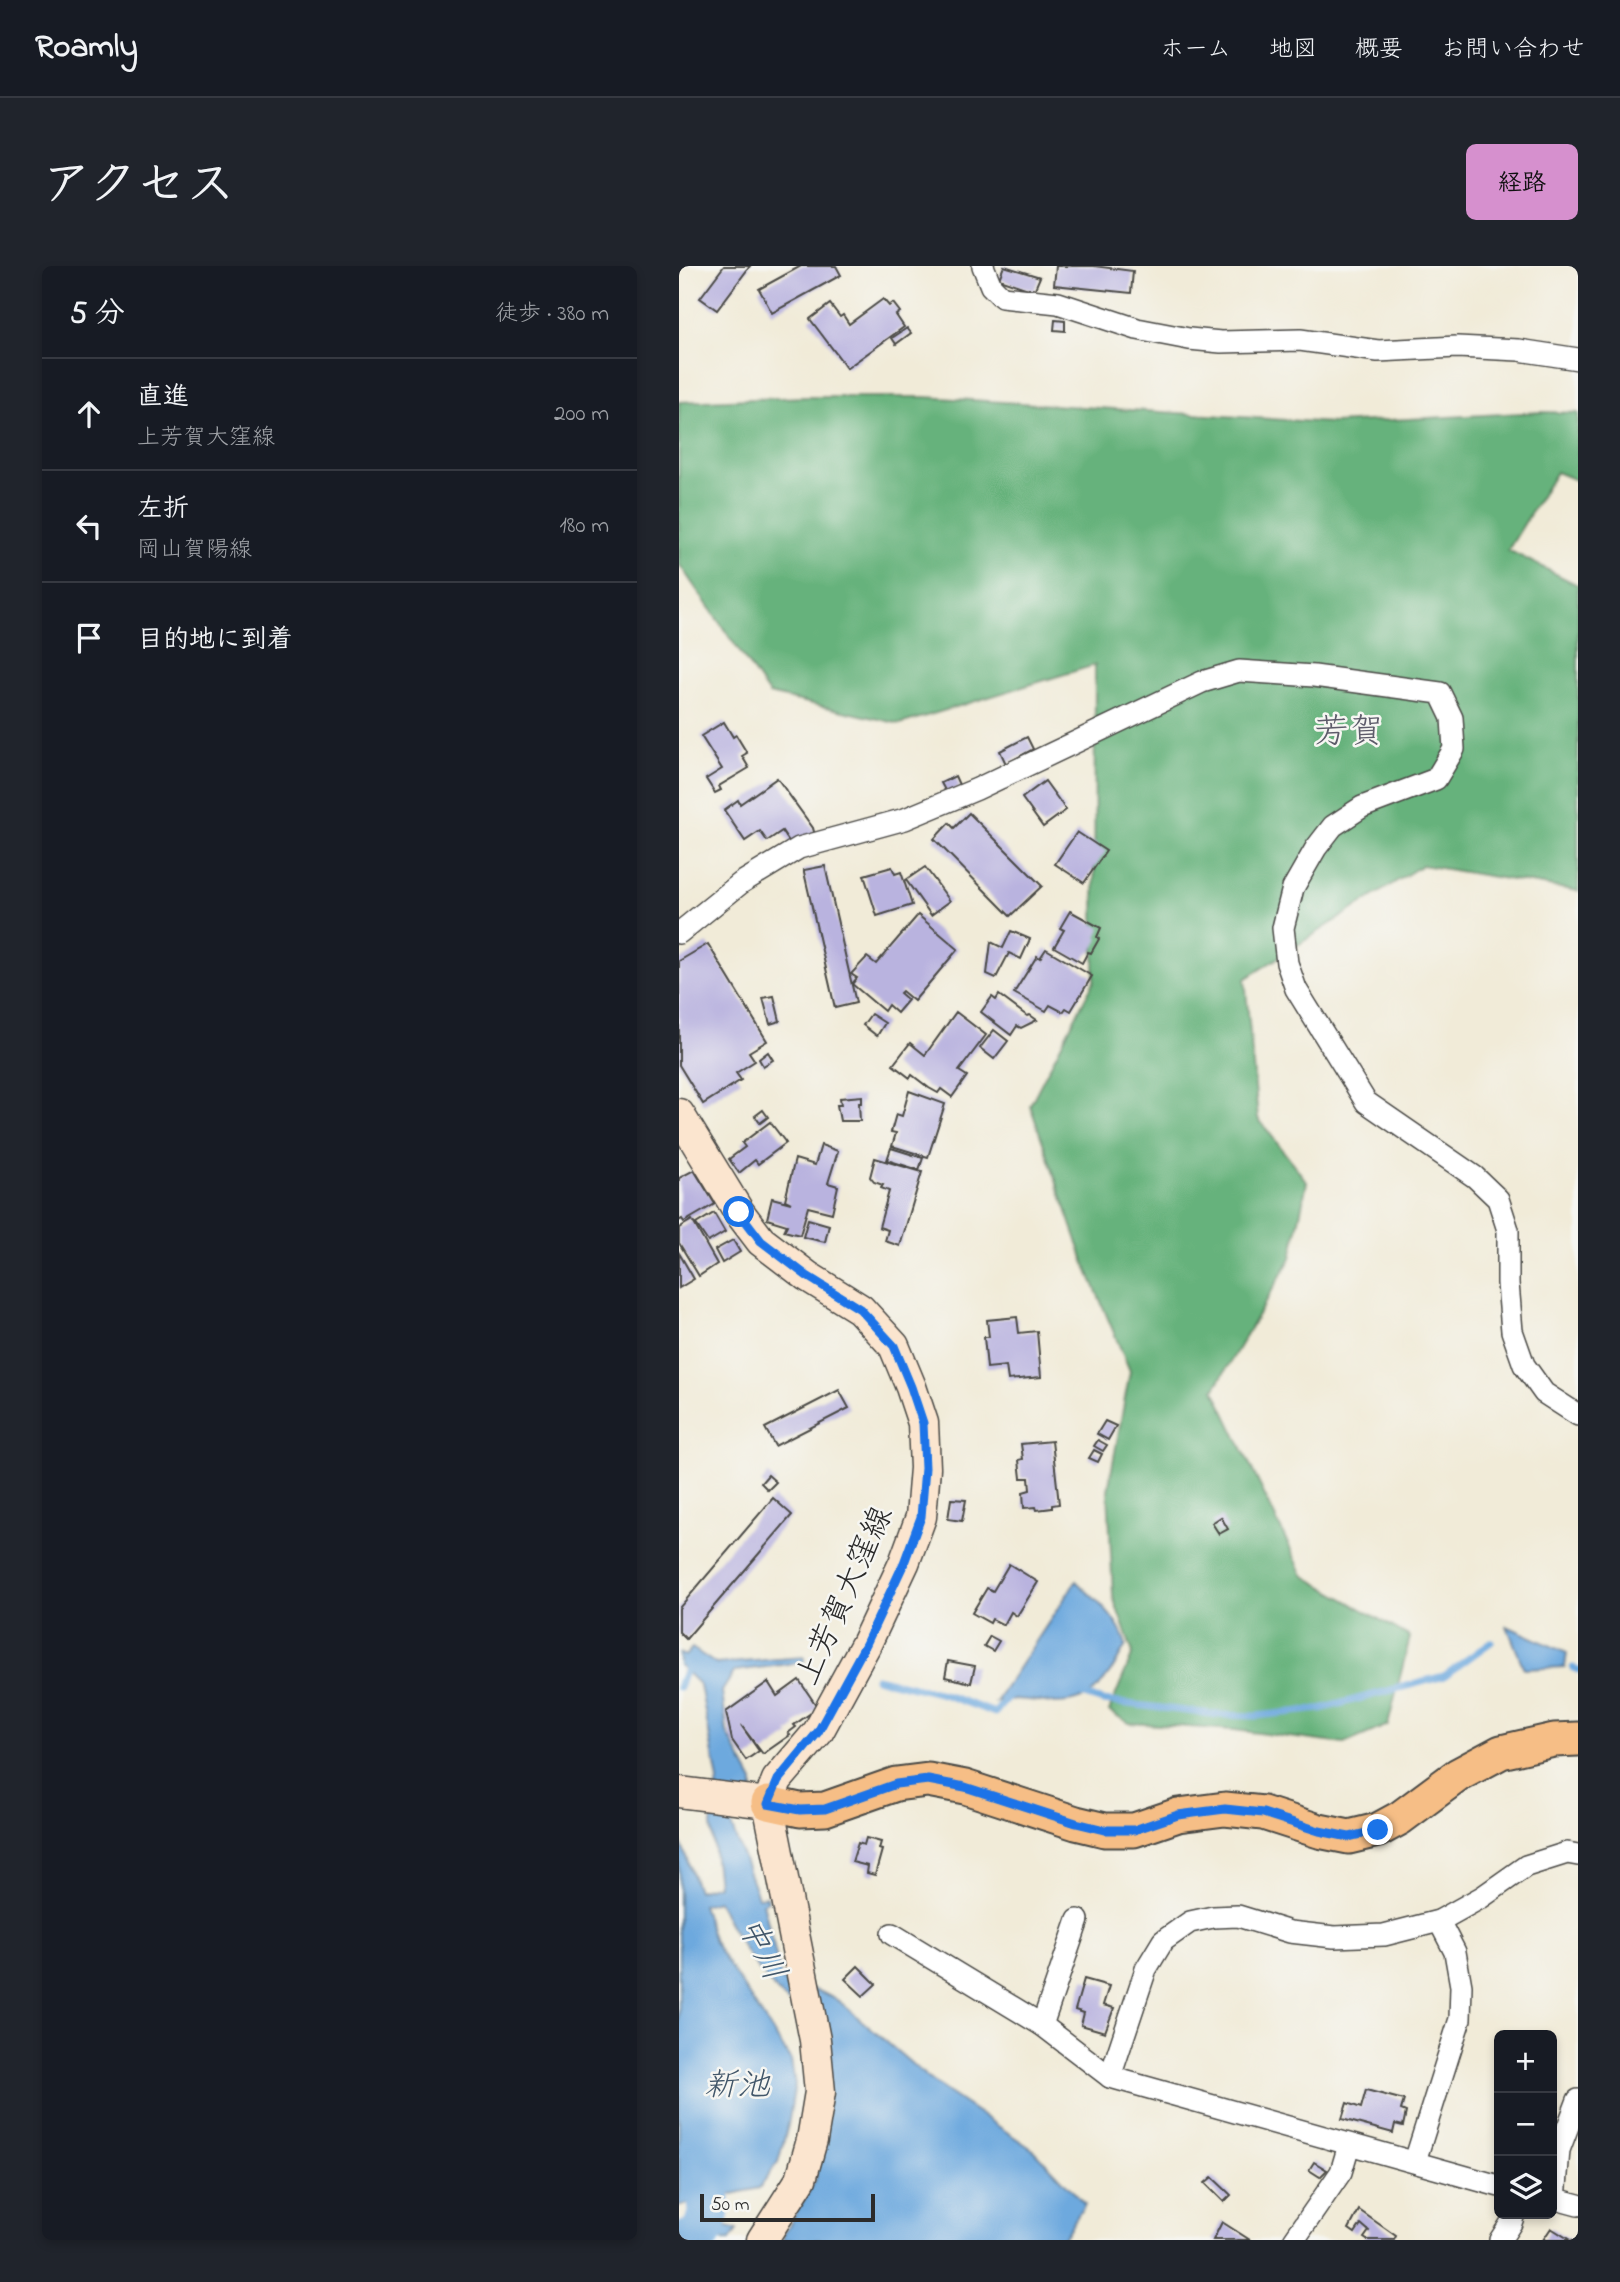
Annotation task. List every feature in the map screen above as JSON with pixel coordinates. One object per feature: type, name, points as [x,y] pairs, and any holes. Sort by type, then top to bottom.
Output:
[{"type":"main road","name":"上芳賀大窪線","points":[[679,1114],[739,1212],[761,1241],[807,1276],[860,1309],[894,1346],[923,1423],[925,1468],[921,1517],[904,1563],[866,1644],[818,1732],[762,1803]]},
{"type":"main road","points":[[691,1794],[800,1810],[825,1809],[896,1784],[928,1780],[965,1787],[1105,1830],[1134,1830],[1178,1815],[1225,1809],[1263,1813],[1319,1831],[1349,1837],[1378,1830],[1401,1818],[1458,1775],[1500,1752],[1554,1740],[1578,1739]]},
{"type":"main road","points":[[762,1803],[811,2017],[820,2092],[812,2140],[801,2179],[762,2240]]},
{"type":"street","points":[[983,266],[991,286],[1002,297],[1058,303],[1137,329],[1189,338],[1221,342],[1300,341],[1378,351],[1457,346],[1519,350],[1578,359]]},
{"type":"street","points":[[679,933],[741,883],[799,848],[905,819],[977,789],[1202,682],[1239,671],[1314,676],[1440,694],[1452,718],[1454,749],[1436,779],[1362,807],[1333,826],[1293,888],[1283,928],[1287,963],[1296,989],[1366,1102],[1475,1177],[1498,1199],[1508,1230],[1507,1283],[1511,1331],[1524,1365],[1544,1393],[1578,1415]]},
{"type":"street","points":[[1110,2077],[1146,1969],[1163,1941],[1190,1922],[1213,1917],[1238,1916],[1290,1932],[1334,1937],[1384,1935],[1439,1921],[1482,1897],[1527,1866],[1567,1853],[1578,1855]]},
{"type":"street","points":[[1042,2025],[1078,1920]]},
{"type":"street","points":[[1415,2161],[1460,2019],[1461,1986],[1455,1952],[1439,1921]]},
{"type":"street","points":[[892,1934],[1042,2025],[1110,2077],[1494,2185]]},
{"type":"street","points":[[1557,2166],[1559,2150],[1578,2100]]},
{"type":"street","points":[[1294,2240],[1341,2172],[1349,2145]]},
{"type":"street","points":[[1557,2199],[1578,2205]]},
{"type":"street","points":[[1500,2240],[1512,2219]]},
{"type":"green space","points":[[805,397],[925,397],[1333,423],[1541,412],[1578,413],[1578,481],[1556,472],[1508,550],[1578,585],[1578,891],[1422,865],[1245,979],[1258,1118],[1307,1182],[1291,1258],[1214,1390],[1303,1575],[1410,1637],[1388,1725],[1344,1744],[1234,1730],[1129,1723],[1109,1711],[1133,1653],[1113,1597],[1108,1490],[1130,1371],[1085,1264],[1030,1105],[1094,981],[1095,665],[900,724],[769,694],[679,564],[679,402]]},
{"type":"water","points":[[1076,1581],[1105,1610],[1123,1635],[1126,1645],[1111,1671],[1095,1690],[1073,1701],[1060,1703],[1014,1699],[996,1702]]},
{"type":"water","points":[[1507,1626],[1567,1653],[1565,1667],[1524,1669]]},
{"type":"water","points":[[692,1648],[716,1664],[804,1657],[804,1662],[735,1671],[722,1691],[727,1733],[753,1782],[753,1789],[728,1817],[758,1897],[767,1896],[768,1901],[763,1903],[782,1980],[821,1992],[839,2001],[934,2083],[1035,2151],[1085,2204],[1062,2240],[783,2240],[816,2179],[826,2022],[795,2007],[770,1983],[740,1942],[718,1901],[702,1905],[714,1942],[791,2060],[795,2085],[778,2162],[759,2188],[679,2206],[679,1836],[698,1891],[718,1885],[711,1825],[718,1781],[700,1685],[679,1665],[679,1653],[685,1656]]},
{"type":"water","points":[[713,2227],[737,2230],[730,2240],[679,2240],[679,2236]]},
{"type":"building","points":[[724,266],[750,266],[717,310],[700,298]]},
{"type":"building","points":[[801,266],[836,266],[841,275],[772,313],[759,289]]},
{"type":"building","points":[[1004,266],[1040,277],[1034,291],[999,279]]},
{"type":"building","points":[[1056,266],[1094,266],[1133,271],[1131,293],[1054,285]]},
{"type":"building","points":[[883,299],[889,306],[893,303],[900,312],[896,315],[904,327],[847,368],[810,319],[830,304],[849,324]]},
{"type":"building","points":[[1055,320],[1065,321],[1065,331],[1054,330]]},
{"type":"building","points":[[907,328],[911,333],[896,344],[892,338]]},
{"type":"building","points":[[724,722],[747,753],[742,756],[749,768],[719,786],[721,790],[715,793],[706,779],[722,769],[701,736]]},
{"type":"building","points":[[1027,737],[1033,749],[1006,764],[1000,751]]},
{"type":"building","points":[[955,776],[960,787],[947,794],[941,783]]},
{"type":"building","points":[[777,778],[813,828],[818,848],[792,846],[782,831],[767,841],[760,831],[745,841],[724,810],[738,800],[740,804]]},
{"type":"building","points":[[1045,781],[1066,810],[1043,827],[1022,798]]},
{"type":"building","points":[[969,813],[1042,886],[1010,916],[934,839],[949,823],[954,828]]},
{"type":"building","points":[[1077,832],[1106,851],[1084,883],[1055,864]]},
{"type":"building","points":[[825,866],[856,1003],[835,1008],[804,872]]},
{"type":"building","points":[[892,867],[895,874],[901,872],[912,905],[877,916],[864,875]]},
{"type":"building","points":[[925,867],[950,901],[931,915],[906,880]]},
{"type":"building","points":[[1070,911],[1101,928],[1097,937],[1099,939],[1082,963],[1054,947],[1064,930],[1060,928]]},
{"type":"building","points":[[918,915],[958,949],[914,1001],[902,991],[900,993],[908,1000],[897,1013],[888,1005],[884,1011],[852,984],[857,978],[851,974],[867,957],[876,964]]},
{"type":"building","points":[[1011,931],[1030,939],[1021,959],[1009,953],[996,978],[987,974],[991,942],[1003,948]]},
{"type":"building","points":[[708,944],[767,1041],[749,1052],[755,1061],[736,1073],[741,1080],[703,1104],[679,1065],[679,961]]},
{"type":"building","points":[[1046,949],[1092,976],[1071,1011],[1066,1008],[1063,1012],[1050,1005],[1046,1011],[1014,993],[1037,956],[1040,958]]},
{"type":"building","points":[[999,995],[1027,1016],[1037,1020],[1021,1028],[1017,1026],[1011,1035],[981,1012],[992,997],[996,1000]]},
{"type":"building","points":[[774,996],[780,1021],[770,1024],[763,998]]},
{"type":"building","points":[[956,1012],[986,1035],[959,1071],[967,1076],[952,1097],[941,1089],[938,1093],[912,1075],[910,1078],[893,1065],[910,1043],[925,1055]]},
{"type":"building","points":[[871,1014],[885,1023],[877,1036],[863,1025]]},
{"type":"building","points":[[994,1030],[1008,1041],[994,1059],[980,1048]]},
{"type":"building","points":[[768,1052],[773,1060],[763,1066],[759,1059]]},
{"type":"building","points":[[909,1091],[945,1104],[928,1157],[892,1146],[896,1133],[891,1132],[896,1114],[902,1116]]},
{"type":"building","points":[[862,1096],[862,1103],[859,1103],[860,1121],[840,1121],[837,1105],[841,1105],[840,1098]]},
{"type":"building","points":[[763,1110],[768,1117],[760,1123],[755,1116]]},
{"type":"building","points":[[770,1122],[786,1143],[758,1164],[755,1160],[739,1173],[729,1159],[745,1147],[742,1143]]},
{"type":"building","points":[[821,1145],[838,1151],[828,1183],[838,1186],[832,1213],[808,1207],[800,1235],[784,1231],[787,1225],[767,1219],[772,1198],[791,1203],[785,1200],[795,1159],[815,1165]]},
{"type":"building","points":[[891,1148],[923,1158],[919,1170],[887,1160]]},
{"type":"building","points":[[875,1158],[922,1172],[900,1246],[885,1241],[888,1230],[879,1227],[889,1191],[881,1188],[883,1185],[874,1182],[870,1177]]},
{"type":"building","points":[[694,1170],[715,1204],[684,1222],[682,1219],[679,1221],[679,1178]]},
{"type":"building","points":[[714,1213],[725,1232],[708,1242],[696,1224]]},
{"type":"building","points":[[808,1219],[829,1225],[825,1242],[803,1237]]},
{"type":"building","points":[[692,1220],[717,1264],[699,1276],[679,1243],[679,1228]]},
{"type":"building","points":[[733,1240],[740,1252],[722,1263],[715,1250]]},
{"type":"building","points":[[679,1253],[694,1279],[679,1288]]},
{"type":"building","points":[[1017,1317],[1019,1333],[1037,1331],[1041,1377],[1008,1380],[1006,1366],[987,1368],[984,1337],[989,1337],[987,1320]]},
{"type":"building","points":[[839,1390],[849,1408],[775,1446],[765,1428]]},
{"type":"building","points":[[1105,1421],[1116,1426],[1108,1440],[1097,1434]]},
{"type":"building","points":[[1098,1440],[1107,1445],[1103,1451],[1094,1446]]},
{"type":"building","points":[[1052,1441],[1059,1504],[1037,1510],[1036,1507],[1024,1508],[1023,1492],[1030,1490],[1029,1478],[1021,1478],[1021,1444]]},
{"type":"building","points":[[1094,1450],[1102,1454],[1098,1462],[1089,1458]]},
{"type":"building","points":[[768,1475],[776,1482],[768,1490],[761,1483]]},
{"type":"building","points":[[773,1498],[792,1515],[686,1639],[679,1632],[679,1608]]},
{"type":"building","points":[[951,1499],[966,1500],[962,1521],[948,1519]]},
{"type":"building","points":[[1221,1517],[1228,1529],[1219,1534],[1212,1523]]},
{"type":"building","points":[[1009,1564],[1038,1582],[1017,1616],[1011,1612],[1004,1625],[992,1619],[990,1623],[972,1613],[987,1588],[993,1591]]},
{"type":"building","points":[[990,1636],[999,1641],[993,1651],[984,1646]]},
{"type":"building","points":[[948,1661],[975,1666],[971,1683],[945,1677]]},
{"type":"building","points":[[799,1680],[818,1708],[794,1725],[796,1727],[788,1733],[790,1735],[763,1754],[741,1725],[759,1751],[746,1760],[732,1740],[726,1712],[768,1682],[777,1696]]},
{"type":"building","points":[[866,1838],[881,1842],[879,1849],[882,1850],[875,1875],[867,1873],[868,1866],[852,1862],[858,1843],[864,1845]]},
{"type":"building","points":[[858,1966],[876,1984],[863,1996],[845,1979]]},
{"type":"building","points":[[1084,1979],[1109,1986],[1103,2005],[1114,2008],[1105,2032],[1081,2025],[1084,2013],[1075,2010]]},
{"type":"building","points":[[1366,2090],[1404,2100],[1401,2110],[1406,2112],[1403,2126],[1395,2124],[1393,2133],[1342,2119],[1347,2103],[1361,2108]]},
{"type":"building","points":[[1314,2162],[1327,2170],[1320,2177],[1309,2170]]},
{"type":"building","points":[[1212,2177],[1231,2195],[1224,2202],[1205,2183]]},
{"type":"building","points":[[1359,2210],[1396,2236],[1394,2240],[1367,2240],[1364,2238],[1369,2231],[1361,2224],[1355,2233],[1349,2229]]},
{"type":"building","points":[[1222,2222],[1250,2240],[1213,2240]]},
{"type":"building","points":[[1551,2228],[1570,2240],[1543,2240]]},
{"type":"waterway","points":[[1081,1694],[1103,1701],[1220,1715],[1256,1716],[1320,1709],[1444,1676],[1491,1642]]},
{"type":"waterway","points":[[679,1687],[688,1664]]},
{"type":"waterway","points":[[1573,1668],[1578,1670]]},
{"type":"waterway","points":[[876,1678],[943,1694],[995,1713],[1010,1694]]},
{"type":"waterway","points":[[690,2240],[699,2234],[705,2225],[708,2212],[709,2183],[704,2145]]},
{"type":"district","name":"芳賀","points":[[1349,730]]},
{"type":"route","points":[[739,1212],[761,1241],[807,1276],[860,1309],[894,1346],[923,1423],[925,1468],[921,1517],[904,1563],[866,1644],[818,1732],[778,1780],[768,1804],[800,1810],[825,1809],[896,1784],[928,1780],[965,1787],[1105,1830],[1134,1830],[1178,1815],[1225,1809],[1263,1813],[1319,1831],[1349,1837],[1378,1830]]},
{"type":"water label","name":"中川","points":[[764,1948]]},
{"type":"water label","name":"新池","points":[[737,2083]]}]
